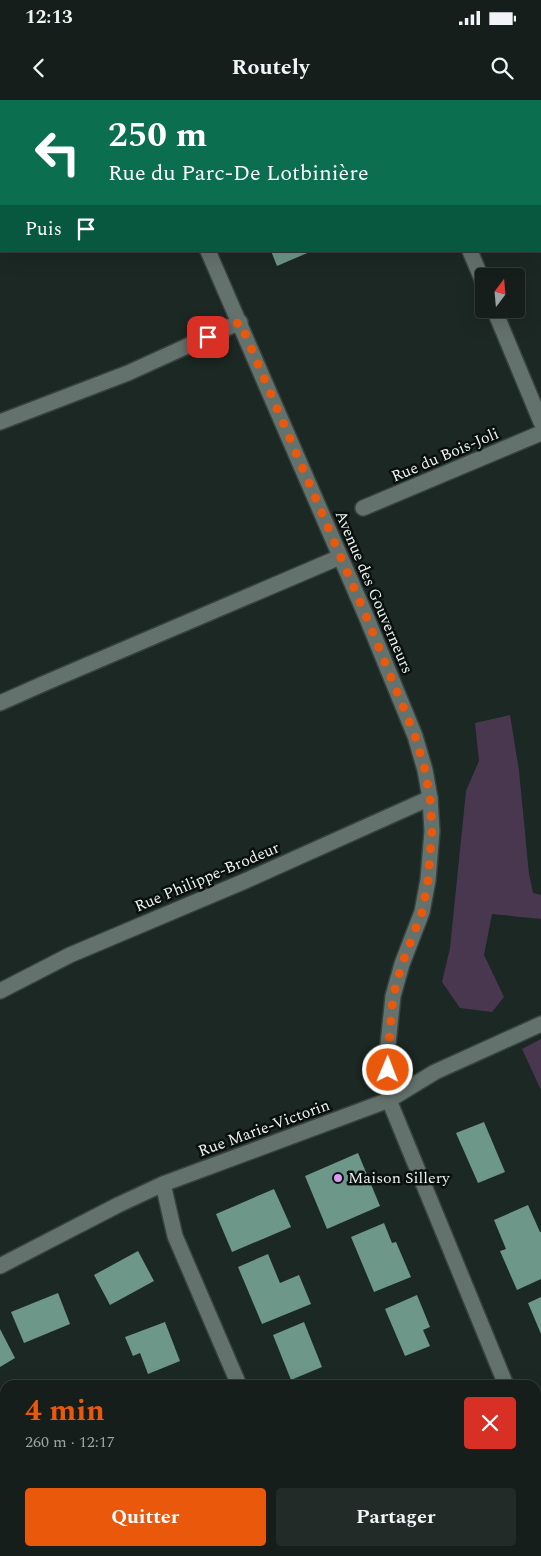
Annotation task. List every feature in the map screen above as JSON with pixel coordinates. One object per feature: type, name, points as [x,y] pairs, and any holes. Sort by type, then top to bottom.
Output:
[{"type":"street","name":"Avenue des Gouverneurs","points":[[208,252],[366,616],[415,736],[425,770],[430,798],[432,831],[428,880],[422,912],[402,964],[393,996],[388,1054],[389,1100],[504,1380]]},
{"type":"street","points":[[470,252],[477,268]]},
{"type":"street","points":[[498,318],[541,422]]},
{"type":"street","points":[[0,422],[128,373],[240,322]]},
{"type":"street","name":"Rue du Bois-Joli","points":[[363,508],[541,433]]},
{"type":"street","points":[[0,703],[340,557]]},
{"type":"street","name":"Rue Philippe-Brodeur","points":[[0,992],[70,955],[235,885],[430,798]]},
{"type":"street","name":"Rue Marie-Victorin","points":[[0,1266],[163,1184],[389,1100],[435,1072],[541,1024]]},
{"type":"street","points":[[163,1184],[175,1236],[237,1380]]},
{"type":"shaded area","points":[[510,715],[519,771],[529,874],[533,893],[541,895],[541,919],[492,914],[484,955],[504,997],[492,1012],[460,1008],[442,982],[450,948],[466,791],[479,761],[475,723]]},
{"type":"shaded area","points":[[541,1039],[541,1090],[522,1049]]},
{"type":"building","points":[[271,252],[310,252],[277,266]]},
{"type":"building","points":[[484,1122],[505,1172],[478,1183],[456,1133]]},
{"type":"building","points":[[358,1153],[380,1206],[327,1229],[305,1176]]},
{"type":"building","points":[[274,1189],[291,1227],[232,1252],[216,1214]]},
{"type":"building","points":[[528,1205],[541,1232],[541,1279],[517,1290],[500,1251],[506,1249],[494,1220]]},
{"type":"building","points":[[384,1223],[392,1243],[396,1242],[411,1277],[374,1292],[351,1237]]},
{"type":"building","points":[[138,1251],[154,1281],[110,1305],[94,1275]]},
{"type":"building","points":[[268,1254],[280,1283],[299,1275],[311,1304],[262,1324],[238,1267]]},
{"type":"building","points":[[58,1293],[70,1324],[24,1343],[11,1312]]},
{"type":"building","points":[[417,1295],[430,1327],[423,1330],[430,1346],[405,1356],[385,1309]]},
{"type":"building","points":[[541,1297],[541,1334],[528,1303]]},
{"type":"building","points":[[165,1322],[180,1361],[148,1374],[140,1353],[133,1356],[125,1337]]},
{"type":"building","points":[[304,1322],[322,1367],[291,1380],[273,1335]]},
{"type":"building","points":[[0,1329],[15,1358],[0,1367]]},
{"type":"place","name":"Maison Sillery","points":[[338,1178]]},
{"type":"route","points":[[208,337],[240,322],[366,616],[415,736],[425,770],[430,798],[432,831],[428,880],[422,912],[402,964],[393,996],[388,1070]]}]
